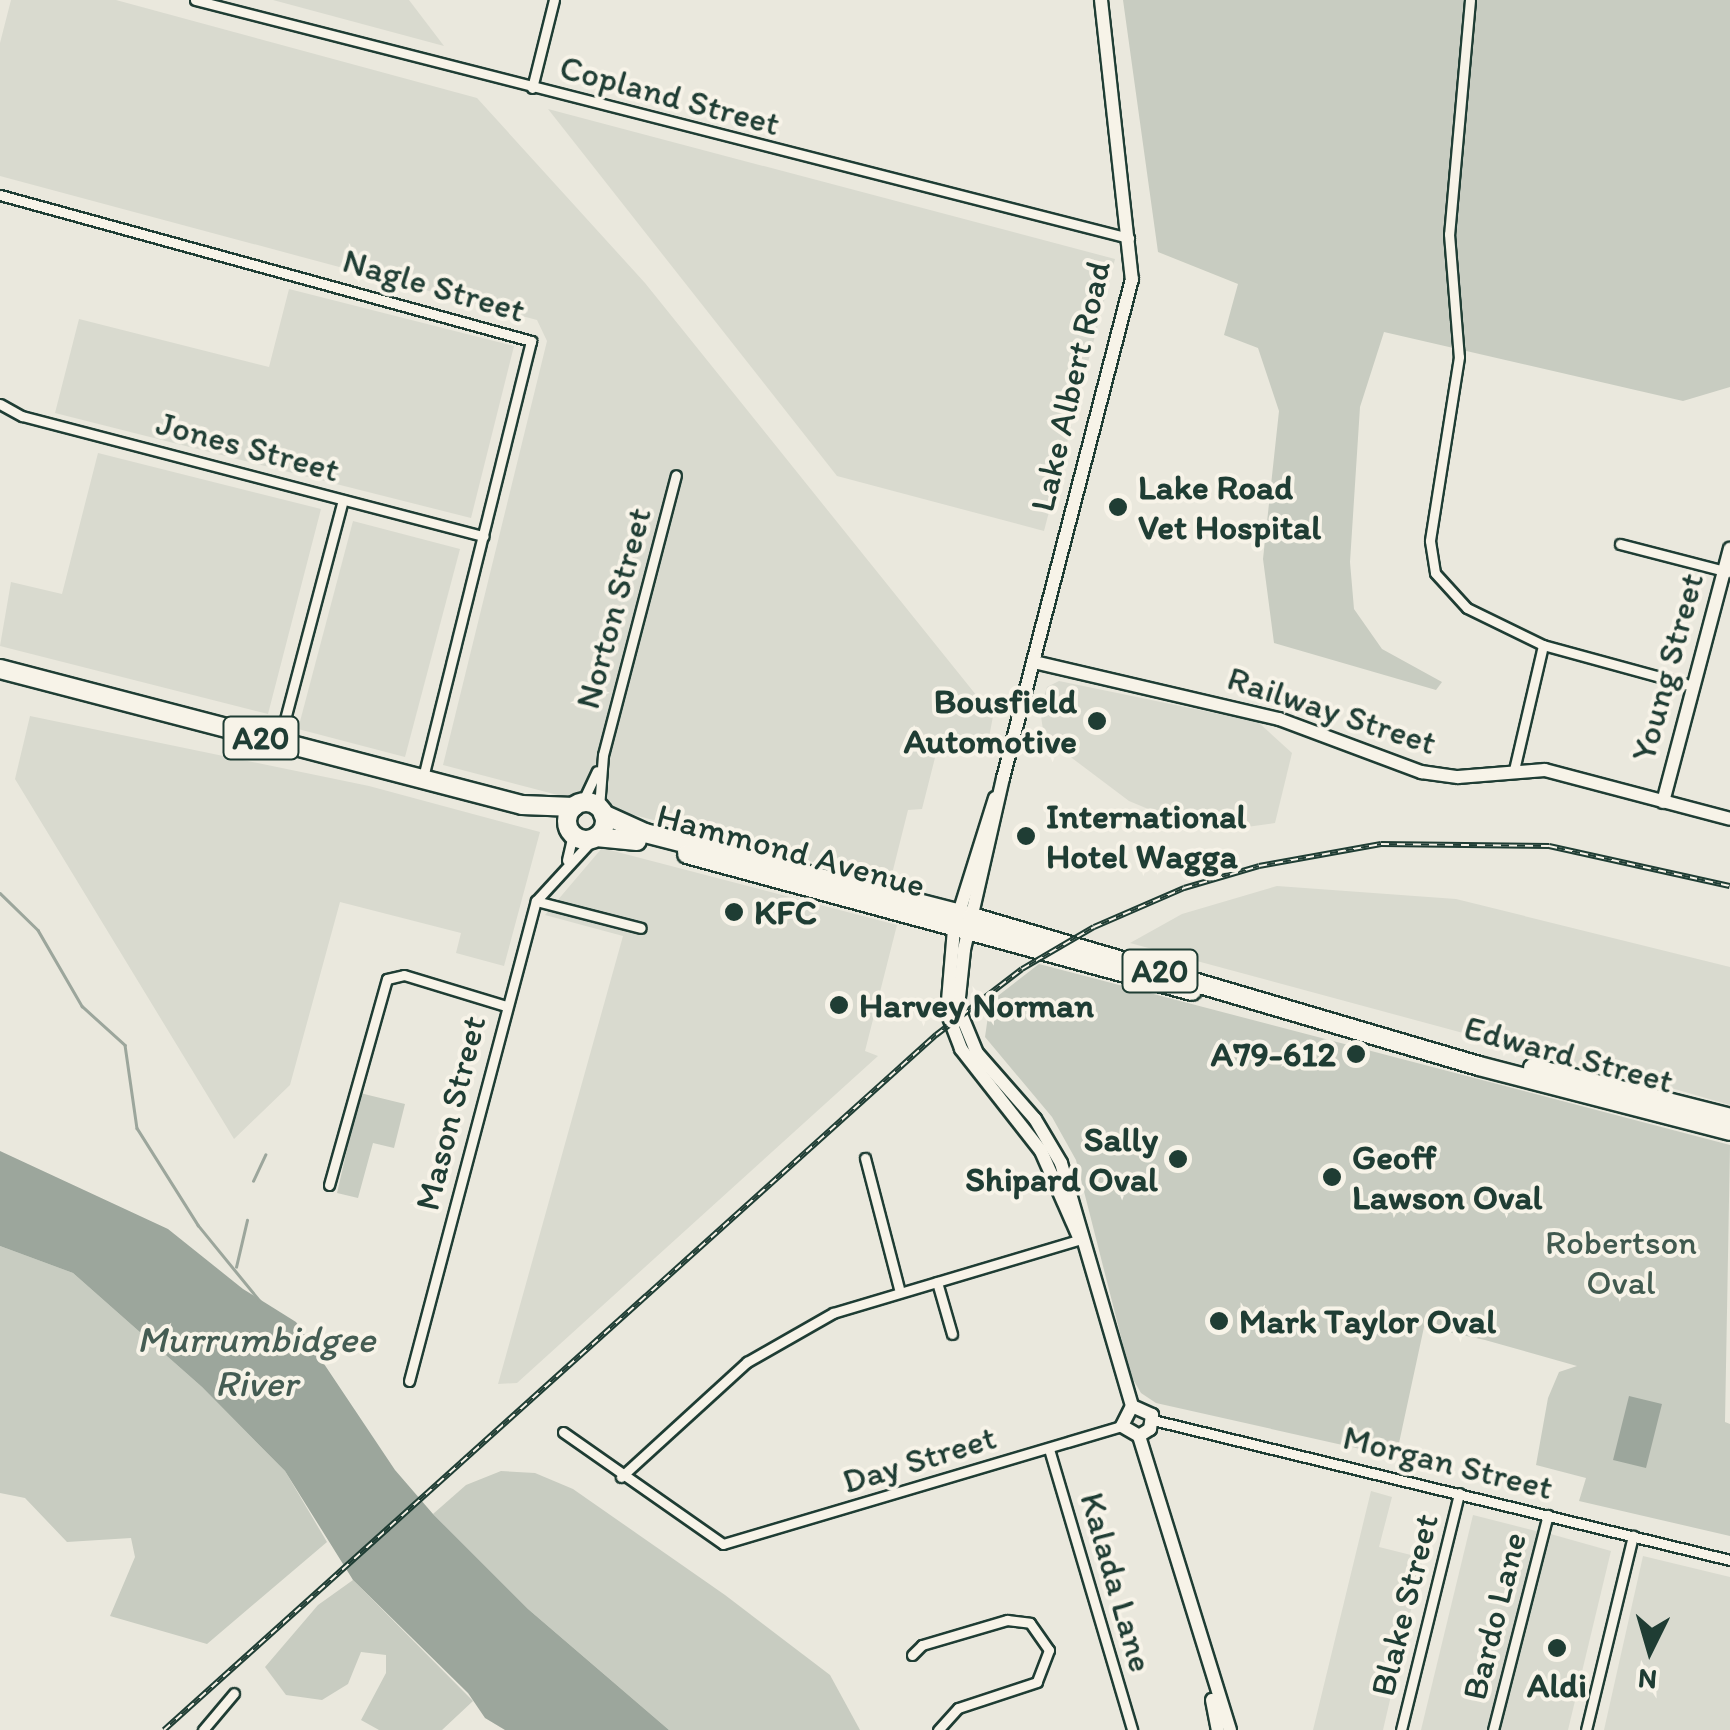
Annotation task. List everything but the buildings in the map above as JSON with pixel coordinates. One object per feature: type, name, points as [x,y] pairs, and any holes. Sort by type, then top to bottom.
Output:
[{"type":"highway","name":"Hammond Avenue","points":[[0,669],[522,805],[590,808],[645,833],[963,923]]},
{"type":"highway","name":"Hammond Avenue","points":[[522,805],[571,830]]},
{"type":"highway","points":[[571,830],[590,808]]},
{"type":"highway","points":[[590,808],[594,838]]},
{"type":"highway","name":"A20","points":[[571,830],[594,838]]},
{"type":"highway","name":"Hammond Avenue","points":[[594,838],[670,849],[963,923]]},
{"type":"highway","name":"Edward Street","points":[[963,923],[1349,1024],[1730,1131]]},
{"type":"highway","name":"Edward Street","points":[[1391,1037],[1730,1118]]},
{"type":"street","name":"Copland Street","points":[[195,0],[1131,238]]},
{"type":"street","points":[[532,88],[554,0]]},
{"type":"street","name":"Lake Albert Road","points":[[1101,0],[1131,238],[1130,293],[963,923],[958,992],[966,1033],[1035,1119],[1060,1178],[1132,1406]]},
{"type":"street","points":[[1470,0],[1449,234],[1457,369],[1430,542],[1435,573],[1467,608],[1543,645],[1693,686]]},
{"type":"street","name":"Nagle Street","points":[[0,195],[528,336],[532,350],[422,780]]},
{"type":"street","name":"Jones Street","points":[[0,404],[22,416],[484,536]]},
{"type":"street","name":"Norton Street","points":[[590,808],[676,475]]},
{"type":"street","points":[[279,742],[343,500]]},
{"type":"street","points":[[1620,544],[1727,572]]},
{"type":"street","name":"Young Street","points":[[1662,802],[1727,572],[1730,548]]},
{"type":"street","points":[[1514,770],[1543,645]]},
{"type":"street","name":"Railway Street","points":[[1034,662],[1279,719],[1421,772],[1458,777],[1545,770],[1730,819]]},
{"type":"street","name":"Norton Street","points":[[590,808],[603,754]]},
{"type":"street","name":"Mason Street","points":[[563,867],[571,830]]},
{"type":"street","name":"Mason Street","points":[[409,1381],[536,901],[563,867],[594,838]]},
{"type":"street","points":[[536,901],[640,928]]},
{"type":"street","points":[[329,1185],[383,983],[404,975],[506,1006]]},
{"type":"street","points":[[865,1158],[900,1292]]},
{"type":"street","points":[[562,1432],[621,1477],[756,1356],[833,1313],[1081,1238]]},
{"type":"street","points":[[937,1282],[952,1334]]},
{"type":"street","points":[[1140,1436],[1152,1420],[1146,1408],[1132,1406],[1122,1426],[1140,1436],[1230,1730]]},
{"type":"street","name":"Morgan Street","points":[[1152,1420],[1730,1560]]},
{"type":"street","name":"Day Street","points":[[621,1477],[707,1538],[731,1543],[1122,1426]]},
{"type":"street","name":"Kalada Lane","points":[[1050,1449],[1132,1730]]},
{"type":"street","name":"Blake Street","points":[[1401,1730],[1459,1493]]},
{"type":"street","name":"Bardo Lane","points":[[1493,1730],[1548,1515]]},
{"type":"street","points":[[1586,1730],[1633,1536]]},
{"type":"street","points":[[912,1655],[922,1645],[1007,1620],[1030,1623],[1049,1650],[1037,1682],[958,1708],[938,1730]]},
{"type":"street","points":[[1204,1653],[1218,1730]]},
{"type":"street","points":[[203,1730],[234,1693]]},
{"type":"shaded area","points":[[11,0],[116,0],[477,98],[645,283],[993,716],[986,754],[939,742],[922,809],[908,810],[890,882],[443,765],[547,341],[537,320],[0,176],[0,43]]},
{"type":"shaded area","points":[[273,0],[409,0],[444,46]]},
{"type":"shaded area","points":[[548,109],[1115,259],[1044,531],[837,476]]},
{"type":"shaded area","points":[[289,289],[514,346],[471,518],[55,413],[79,319],[269,367]]},
{"type":"shaded area","points":[[98,453],[321,509],[268,714],[0,646],[11,582],[62,594]]},
{"type":"shaded area","points":[[353,521],[460,549],[405,757],[298,729]]},
{"type":"shaded area","points":[[1059,681],[1258,722],[1292,753],[1275,823],[1225,830],[1189,826],[1129,801],[1044,737],[1040,709],[1047,687]]},
{"type":"shaded area","points":[[30,716],[369,786],[540,832],[504,966],[456,953],[461,933],[340,902],[290,1085],[234,1139],[15,779]]},
{"type":"shaded area","points":[[602,848],[897,925],[865,1051],[878,1056],[517,1383],[498,1384],[623,936],[545,915]]},
{"type":"shaded area","points":[[1277,886],[1456,899],[1730,967],[1730,1105],[1588,1064],[1589,1057],[1578,1064],[1130,943],[1182,914]]},
{"type":"shaded area","points":[[1371,1491],[1392,1497],[1379,1547],[1423,1558],[1383,1730],[1313,1730]]},
{"type":"shaded area","points":[[1473,1515],[1540,1532],[1490,1730],[1421,1730]]},
{"type":"shaded area","points":[[1547,1533],[1611,1551],[1568,1730],[1497,1730]]},
{"type":"shaded area","points":[[1643,1556],[1730,1577],[1730,1730],[1604,1730]]},
{"type":"green space","points":[[1123,0],[1730,0],[1730,387],[1683,401],[1384,332],[1360,407],[1350,562],[1354,609],[1382,649],[1442,682],[1436,690],[1274,643],[1263,559],[1279,411],[1258,348],[1224,335],[1238,284],[1158,252]]},
{"type":"green space","name":"Robertson Oval","points":[[1039,964],[1730,1145],[1725,1422],[1730,1424],[1730,1536],[1579,1501],[1586,1478],[1536,1465],[1548,1398],[1559,1372],[1577,1366],[1485,1340],[1424,1327],[1396,1457],[1156,1403],[1141,1393],[1131,1376],[1076,1160],[1052,1117],[985,1037],[990,1002]]},
{"type":"green space","points":[[360,1093],[405,1104],[394,1148],[373,1143],[358,1198],[337,1193]]},
{"type":"green space","points":[[0,1246],[73,1273],[202,1387],[285,1471],[327,1542],[207,1644],[110,1616],[135,1557],[131,1538],[67,1542],[25,1498],[0,1493]]},
{"type":"green space","points":[[501,1471],[535,1473],[573,1489],[725,1595],[830,1675],[860,1730],[669,1730],[528,1609],[433,1514],[466,1485]]},
{"type":"green space","points":[[353,1580],[473,1701],[442,1730],[379,1730],[361,1720],[386,1673],[386,1655],[361,1652],[348,1684],[322,1700],[286,1695],[265,1667],[318,1605]]},
{"type":"water","name":"Murrumbidgee River","points":[[0,1151],[168,1229],[243,1289],[296,1322],[395,1470],[433,1514],[528,1609],[669,1730],[505,1730],[485,1718],[468,1693],[353,1580],[285,1471],[202,1387],[73,1273],[0,1246]]},
{"type":"water","points":[[1629,1396],[1662,1404],[1646,1468],[1613,1460]]},
{"type":"waterway","points":[[0,893],[38,930],[82,1006],[125,1045],[137,1128],[198,1225],[260,1301]]},
{"type":"waterway","points":[[253,1181],[265,1155]]},
{"type":"waterway","points":[[236,1267],[247,1220]]},
{"type":"railway","points":[[164,1730],[936,1035],[1022,969],[1094,927],[1184,888],[1259,866],[1381,844],[1549,846],[1730,886]]},
{"type":"place","name":"Lake Road Vet Hospital","points":[[1118,507]]},
{"type":"place","name":"Bousfield Automotive","points":[[1097,721]]},
{"type":"place","name":"International Hotel Wagga","points":[[1026,836]]},
{"type":"place","name":"KFC","points":[[734,912]]},
{"type":"place","name":"Harvey Norman","points":[[839,1005]]},
{"type":"place","name":"A79-612","points":[[1356,1054]]},
{"type":"place","name":"Sally Shipard Oval","points":[[1178,1159]]},
{"type":"place","name":"Geoff Lawson Oval","points":[[1332,1177]]},
{"type":"place","name":"Mark Taylor Oval","points":[[1219,1321]]},
{"type":"place","name":"Aldi","points":[[1557,1648]]}]
